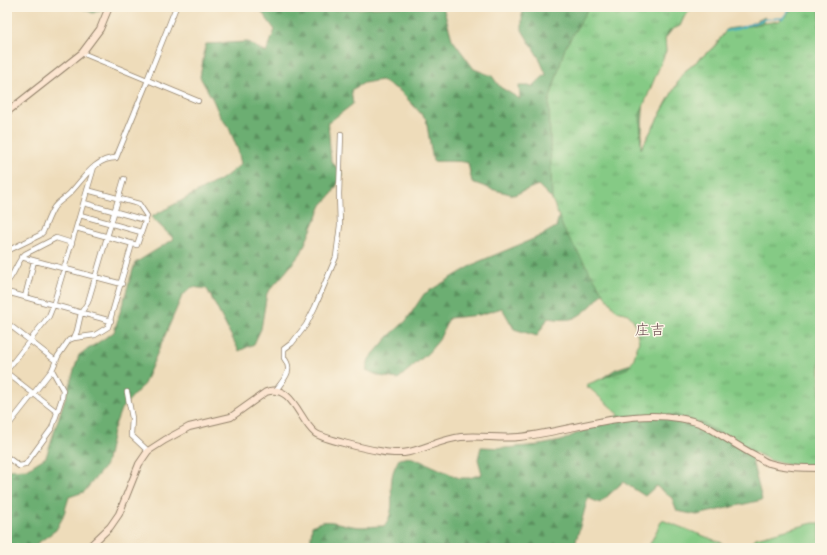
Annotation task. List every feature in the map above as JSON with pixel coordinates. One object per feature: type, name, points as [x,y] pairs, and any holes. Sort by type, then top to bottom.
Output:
[{"type":"street","points":[[7,112],[82,53],[100,29],[109,7]]},
{"type":"street","points":[[7,251],[40,235],[43,232],[54,208],[69,195],[84,175],[94,167],[111,158],[116,158],[176,7]]},
{"type":"street","points":[[82,53],[198,101]]},
{"type":"street","points":[[276,390],[288,371],[288,363],[284,358],[284,349],[292,343],[306,325],[324,288],[336,257],[340,225],[339,194],[341,134]]},
{"type":"street","points":[[7,370],[49,316],[65,269],[94,167]]},
{"type":"street","points":[[74,338],[81,313],[88,302],[124,178]]},
{"type":"street","points":[[76,228],[137,245],[147,216],[139,204],[87,190]]},
{"type":"street","points":[[84,203],[145,220]]},
{"type":"street","points":[[80,215],[141,232]]},
{"type":"street","points":[[7,282],[13,276],[21,257],[25,254],[56,238],[72,243]]},
{"type":"street","points":[[7,427],[52,370],[69,340],[100,333],[108,327],[122,284],[132,244]]},
{"type":"street","points":[[21,257],[122,284]]},
{"type":"street","points":[[25,297],[34,261]]},
{"type":"street","points":[[7,292],[111,321]]},
{"type":"street","points":[[7,322],[56,361]]},
{"type":"street","points":[[7,457],[19,466],[25,465],[52,428],[58,412],[63,390],[52,370]]},
{"type":"street","points":[[7,373],[58,412]]},
{"type":"street","points":[[88,548],[110,527],[119,514],[138,464],[148,451],[189,427],[231,417],[266,392],[276,390],[286,395],[301,417],[315,433],[324,437],[380,451],[408,452],[445,440],[462,437],[518,437],[575,428],[618,418],[654,416],[684,419],[705,426],[740,448],[768,463],[800,468],[820,468]]},
{"type":"street","points":[[127,392],[132,418],[132,435],[148,451]]},
{"type":"green space","points":[[79,7],[103,7],[102,9],[93,13]]},
{"type":"green space","points":[[258,7],[331,7],[332,10],[388,7],[443,7],[452,39],[474,69],[492,76],[500,87],[520,99],[519,86],[533,86],[546,74],[539,58],[522,30],[522,7],[694,7],[684,17],[680,26],[675,26],[659,46],[646,80],[641,149],[683,73],[715,46],[727,29],[739,29],[765,17],[761,40],[820,7],[756,443],[752,460],[762,500],[697,515],[677,511],[672,498],[656,486],[645,496],[623,482],[600,503],[588,498],[574,548],[310,548],[312,526],[317,523],[332,522],[356,527],[384,526],[390,514],[392,502],[392,477],[399,459],[410,457],[459,478],[469,478],[482,474],[478,459],[481,447],[506,448],[540,445],[561,441],[600,422],[628,412],[626,389],[587,388],[616,369],[665,353],[609,286],[593,304],[574,318],[561,320],[548,318],[537,336],[514,329],[502,308],[479,315],[449,318],[439,340],[428,353],[398,379],[380,376],[366,370],[369,359],[389,336],[406,321],[424,294],[478,262],[538,237],[556,227],[560,211],[552,199],[538,185],[514,195],[472,182],[468,163],[433,161],[426,119],[400,91],[381,80],[364,83],[351,90],[353,104],[328,123],[331,161],[343,174],[332,194],[322,205],[301,253],[267,293],[261,329],[254,344],[239,351],[207,289],[192,287],[182,296],[144,384],[121,409],[113,431],[106,465],[84,492],[69,497],[63,517],[56,530],[31,548],[7,548],[7,470],[27,469],[46,457],[79,355],[114,332],[135,263],[174,239],[151,217],[225,177],[241,164],[238,150],[229,128],[220,116],[200,77],[206,44],[248,42],[266,53],[275,30]]},
{"type":"green space","points":[[589,7],[694,7],[684,17],[680,26],[669,31],[665,38],[666,51],[640,114],[641,149],[683,73],[715,46],[727,29],[779,21],[794,7],[820,7],[820,466],[789,465],[769,460],[704,424],[676,415],[621,416],[586,385],[628,368],[634,358],[639,341],[634,321],[628,314],[617,311],[607,299],[564,230],[552,199],[549,102],[565,48]]},
{"type":"green space","points":[[662,520],[722,543],[720,548],[648,548]]},
{"type":"green space","points":[[813,523],[820,523],[820,548],[744,548],[756,538]]},
{"type":"waterway","points":[[726,31],[737,29],[765,19],[783,18],[791,7]]},
{"type":"district","name":"庄吉","points":[[650,330]]}]
